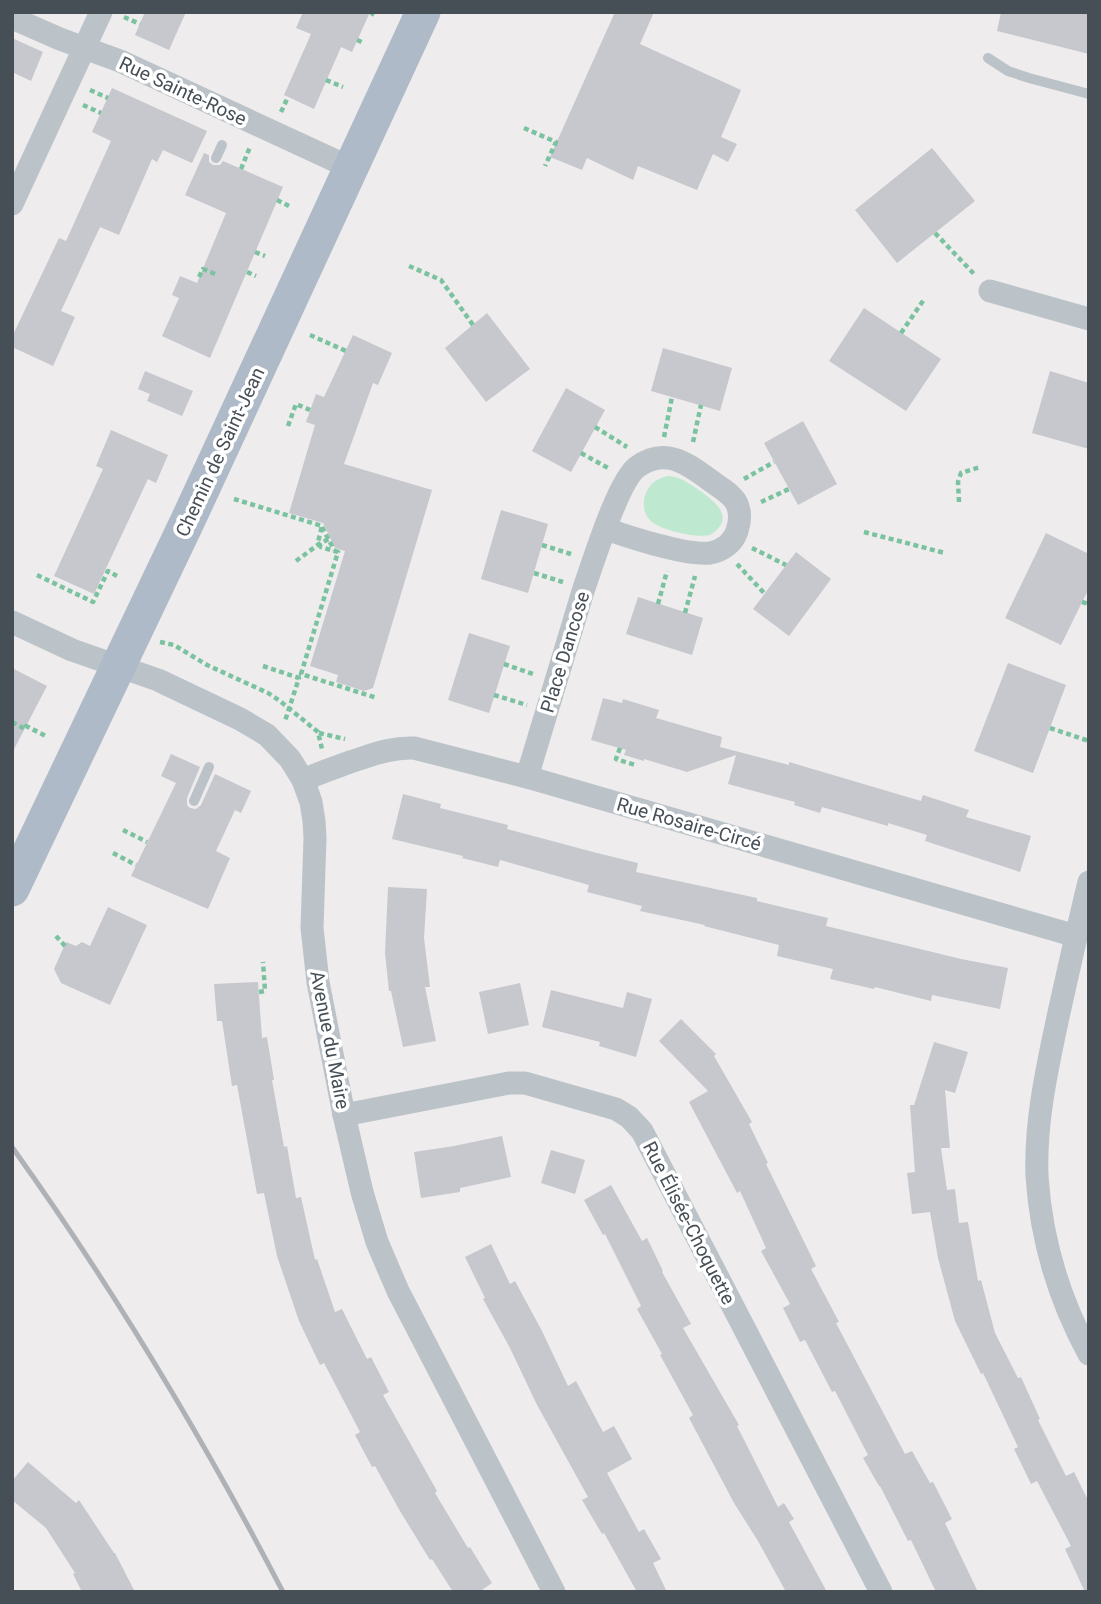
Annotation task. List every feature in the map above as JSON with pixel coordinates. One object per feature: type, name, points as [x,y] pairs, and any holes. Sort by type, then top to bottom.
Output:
[{"type":"main road","name":"Chemin de Saint-Jean","points":[[12,889],[188,520],[423,12]]},
{"type":"street","points":[[12,204],[101,12]]},
{"type":"street","name":"Rue Sainte-Rose","points":[[12,18],[54,37],[120,61],[351,168]]},
{"type":"street","points":[[990,291],[1089,319]]},
{"type":"street","points":[[606,529],[630,538],[673,548],[719,547],[740,520],[737,503],[688,464],[671,458],[654,459]]},
{"type":"street","name":"Place Dancose","points":[[527,777],[584,588],[606,529],[627,479],[636,467],[654,459]]},
{"type":"street","name":"Avenue du Maire","points":[[12,622],[72,650],[158,680],[240,719],[261,730],[297,769],[311,802],[314,821],[314,956],[344,1115],[365,1205],[385,1264],[554,1592]]},
{"type":"street","name":"Rue Rosaire-Circé","points":[[303,780],[383,751],[400,747],[414,748],[527,777],[1076,936]]},
{"type":"street","points":[[1089,882],[1043,1090],[1038,1130],[1037,1176],[1043,1224],[1054,1270],[1070,1315],[1089,1354]]},
{"type":"street","name":"Rue Élisée-Choquette","points":[[344,1115],[509,1083],[525,1083],[616,1109],[629,1117],[642,1132],[881,1592]]},
{"type":"lane","points":[[988,58],[1008,71],[1089,93]]},
{"type":"lane","points":[[216,158],[222,145]]},
{"type":"lane","points":[[194,801],[209,767]]},
{"type":"path","points":[[370,12],[376,16]]},
{"type":"path","points":[[124,17],[140,24]]},
{"type":"path","points":[[357,40],[364,43]]},
{"type":"path","points":[[326,80],[343,87]]},
{"type":"path","points":[[90,90],[108,97]]},
{"type":"path","points":[[280,115],[288,97]]},
{"type":"path","points":[[83,106],[101,113]]},
{"type":"path","points":[[524,128],[556,142],[545,166]]},
{"type":"path","points":[[241,169],[250,147]]},
{"type":"path","points":[[278,200],[289,206]]},
{"type":"path","points":[[935,233],[990,291]]},
{"type":"path","points":[[255,252],[265,256]]},
{"type":"path","points":[[409,266],[441,280],[473,325]]},
{"type":"path","points":[[199,277],[203,268],[215,274]]},
{"type":"path","points":[[247,272],[256,276]]},
{"type":"path","points":[[901,332],[925,299]]},
{"type":"path","points":[[310,335],[346,351]]},
{"type":"path","points":[[595,427],[654,459],[672,397]]},
{"type":"path","points":[[288,426],[296,404],[310,410]]},
{"type":"path","points":[[688,464],[701,405]]},
{"type":"path","points":[[581,453],[627,479]]},
{"type":"path","points":[[724,491],[774,462]]},
{"type":"path","points":[[959,502],[958,482],[961,474],[980,467]]},
{"type":"path","points":[[739,511],[789,489]]},
{"type":"path","points":[[234,499],[322,526],[334,551]]},
{"type":"path","points":[[285,722],[327,601],[338,552],[319,544],[322,526]]},
{"type":"path","points":[[864,531],[945,553]]},
{"type":"path","points":[[296,561],[330,539]]},
{"type":"path","points":[[542,545],[594,561]]},
{"type":"path","points":[[719,547],[786,565]]},
{"type":"path","points":[[719,547],[765,594]]},
{"type":"path","points":[[685,613],[719,547]]},
{"type":"path","points":[[658,604],[673,548]]},
{"type":"path","points":[[37,575],[93,602],[106,571],[117,576]]},
{"type":"path","points":[[534,573],[584,588]]},
{"type":"path","points":[[1082,602],[1089,604]]},
{"type":"path","points":[[174,645],[207,665],[268,693],[318,732],[347,739]]},
{"type":"path","points":[[504,664],[556,682]]},
{"type":"path","points":[[262,666],[377,698]]},
{"type":"path","points":[[494,695],[547,711]]},
{"type":"path","points":[[12,722],[46,736]]},
{"type":"path","points":[[1050,728],[1089,741]]},
{"type":"path","points":[[318,732],[322,751]]},
{"type":"path","points":[[620,748],[616,759],[635,765]]},
{"type":"path","points":[[123,831],[146,842]]},
{"type":"path","points":[[113,853],[136,865]]},
{"type":"path","points":[[56,936],[65,946]]},
{"type":"path","points":[[258,992],[265,991],[262,962]]},
{"type":"green space","points":[[667,476],[679,478],[689,484],[719,508],[722,520],[713,533],[701,536],[682,534],[657,525],[648,518],[644,502],[649,487]]},
{"type":"building","points":[[145,12],[186,12],[169,50],[135,35]]},
{"type":"building","points":[[303,12],[370,12],[352,52],[341,47],[314,109],[284,95],[311,34],[296,28]]},
{"type":"building","points":[[615,12],[654,12],[640,44],[741,90],[721,137],[737,144],[728,162],[713,154],[697,190],[638,166],[633,180],[587,158],[582,170],[550,157]]},
{"type":"building","points":[[1001,12],[1089,12],[1089,54],[997,31]]},
{"type":"building","points":[[12,38],[43,52],[31,81],[12,72]]},
{"type":"building","points":[[112,88],[207,131],[192,163],[163,150],[157,162],[152,159],[119,235],[100,227],[61,311],[75,317],[53,366],[12,347],[12,337],[59,238],[66,241],[111,141],[92,132]]},
{"type":"building","points":[[932,148],[975,201],[897,263],[855,210]]},
{"type":"building","points":[[204,153],[209,155],[209,162],[213,165],[220,165],[223,161],[283,187],[210,358],[162,336],[179,298],[172,295],[180,276],[197,283],[226,213],[185,195]]},
{"type":"building","points":[[864,308],[941,359],[906,411],[829,361]]},
{"type":"building","points":[[487,313],[530,369],[486,402],[445,348]]},
{"type":"building","points":[[353,335],[392,353],[378,385],[373,383],[344,464],[432,490],[373,688],[364,691],[336,682],[338,675],[310,666],[345,551],[335,548],[323,523],[289,513],[315,425],[306,422],[316,394],[324,397]]},
{"type":"building","points":[[663,348],[732,368],[720,411],[651,391]]},
{"type":"building","points":[[145,371],[193,391],[182,416],[147,401],[150,394],[138,389]]},
{"type":"building","points":[[1050,371],[1089,383],[1089,449],[1032,433]]},
{"type":"building","points":[[566,388],[605,410],[571,472],[532,451]]},
{"type":"building","points":[[803,421],[837,484],[798,505],[764,443]]},
{"type":"building","points":[[111,430],[168,455],[156,483],[148,479],[94,594],[54,576],[103,469],[96,466]]},
{"type":"building","points":[[501,510],[548,524],[528,593],[481,579]]},
{"type":"building","points":[[1046,533],[1089,554],[1089,588],[1061,645],[1005,618]]},
{"type":"building","points":[[796,552],[831,579],[789,636],[753,609]]},
{"type":"building","points":[[638,597],[703,618],[692,655],[626,634]]},
{"type":"building","points":[[469,633],[510,646],[489,713],[448,700]]},
{"type":"building","points":[[1008,663],[1066,685],[1033,773],[974,751]]},
{"type":"building","points":[[12,668],[47,686],[12,753]]},
{"type":"building","points":[[603,698],[622,703],[623,699],[659,710],[656,718],[722,737],[720,747],[789,765],[789,762],[921,801],[923,795],[969,810],[966,817],[1031,836],[1020,872],[925,841],[927,835],[888,823],[888,826],[822,807],[820,813],[794,805],[795,802],[728,784],[736,755],[687,772],[624,755],[626,750],[591,740]]},
{"type":"building","points":[[171,754],[200,767],[187,798],[190,808],[196,809],[201,805],[215,774],[251,791],[241,813],[235,810],[216,851],[230,858],[208,909],[131,876],[176,783],[161,776]]},
{"type":"building","points":[[403,794],[441,804],[440,808],[508,825],[507,829],[638,863],[636,872],[757,898],[757,901],[828,918],[826,926],[1008,968],[1000,1009],[932,995],[931,1001],[830,979],[833,969],[777,956],[779,945],[640,911],[642,906],[587,892],[589,885],[500,860],[498,867],[392,839]]},
{"type":"building","points":[[388,887],[427,889],[424,938],[430,987],[425,987],[436,1041],[403,1047],[389,991],[385,953]]},
{"type":"building","points":[[108,907],[147,925],[110,1005],[61,983],[54,969],[66,942],[76,946],[82,942],[90,946]]},
{"type":"building","points":[[258,982],[262,1038],[267,1037],[284,1147],[287,1146],[296,1198],[301,1197],[315,1260],[317,1259],[335,1312],[342,1309],[367,1359],[371,1357],[389,1392],[383,1395],[437,1491],[435,1493],[492,1583],[479,1592],[453,1592],[432,1559],[430,1560],[375,1466],[372,1467],[355,1435],[360,1432],[324,1363],[320,1365],[299,1321],[277,1256],[264,1193],[257,1194],[237,1085],[232,1086],[222,1021],[217,1021],[214,984]]},
{"type":"building","points":[[520,983],[529,1025],[488,1034],[479,992]]},
{"type":"building","points":[[551,990],[623,1008],[627,992],[652,999],[636,1057],[599,1046],[600,1042],[542,1027]]},
{"type":"building","points":[[681,1019],[716,1054],[714,1056],[752,1122],[749,1124],[816,1266],[811,1269],[839,1322],[836,1323],[905,1454],[912,1451],[930,1483],[933,1482],[952,1519],[945,1523],[978,1592],[936,1592],[911,1540],[908,1541],[863,1458],[868,1455],[835,1391],[832,1392],[805,1340],[800,1342],[783,1308],[790,1304],[761,1251],[766,1248],[740,1191],[737,1193],[689,1102],[708,1091],[659,1041]]},
{"type":"building","points":[[934,1042],[968,1052],[955,1093],[945,1090],[950,1148],[941,1148],[947,1190],[955,1189],[959,1223],[968,1222],[978,1281],[981,1280],[995,1333],[1018,1378],[1021,1377],[1040,1419],[1038,1420],[1066,1476],[1074,1472],[1089,1502],[1089,1592],[1085,1592],[1065,1549],[1071,1546],[1037,1481],[1031,1484],[1014,1449],[1018,1447],[955,1321],[938,1258],[930,1212],[912,1214],[907,1173],[915,1172],[910,1105],[914,1105]]},
{"type":"building","points":[[502,1136],[511,1177],[460,1188],[460,1192],[421,1198],[414,1152]]},
{"type":"building","points":[[551,1150],[585,1160],[575,1194],[541,1183]]},
{"type":"building","points":[[611,1185],[642,1241],[647,1238],[662,1272],[691,1324],[683,1328],[739,1425],[737,1426],[778,1507],[784,1503],[794,1519],[789,1522],[827,1592],[786,1592],[734,1503],[689,1418],[693,1415],[637,1309],[641,1306],[605,1234],[603,1235],[584,1200]]},
{"type":"building","points":[[491,1244],[510,1284],[515,1281],[568,1386],[576,1381],[603,1432],[614,1426],[632,1459],[607,1473],[639,1532],[644,1529],[661,1559],[653,1563],[667,1592],[637,1592],[582,1500],[588,1497],[536,1403],[483,1299],[485,1298],[465,1257]]},
{"type":"building","points":[[28,1462],[76,1503],[79,1500],[115,1553],[135,1592],[82,1592],[73,1574],[75,1573],[46,1528],[12,1500],[12,1481]]},
{"type":"railway","points":[[12,1147],[121,1309],[189,1421],[283,1592]]}]
